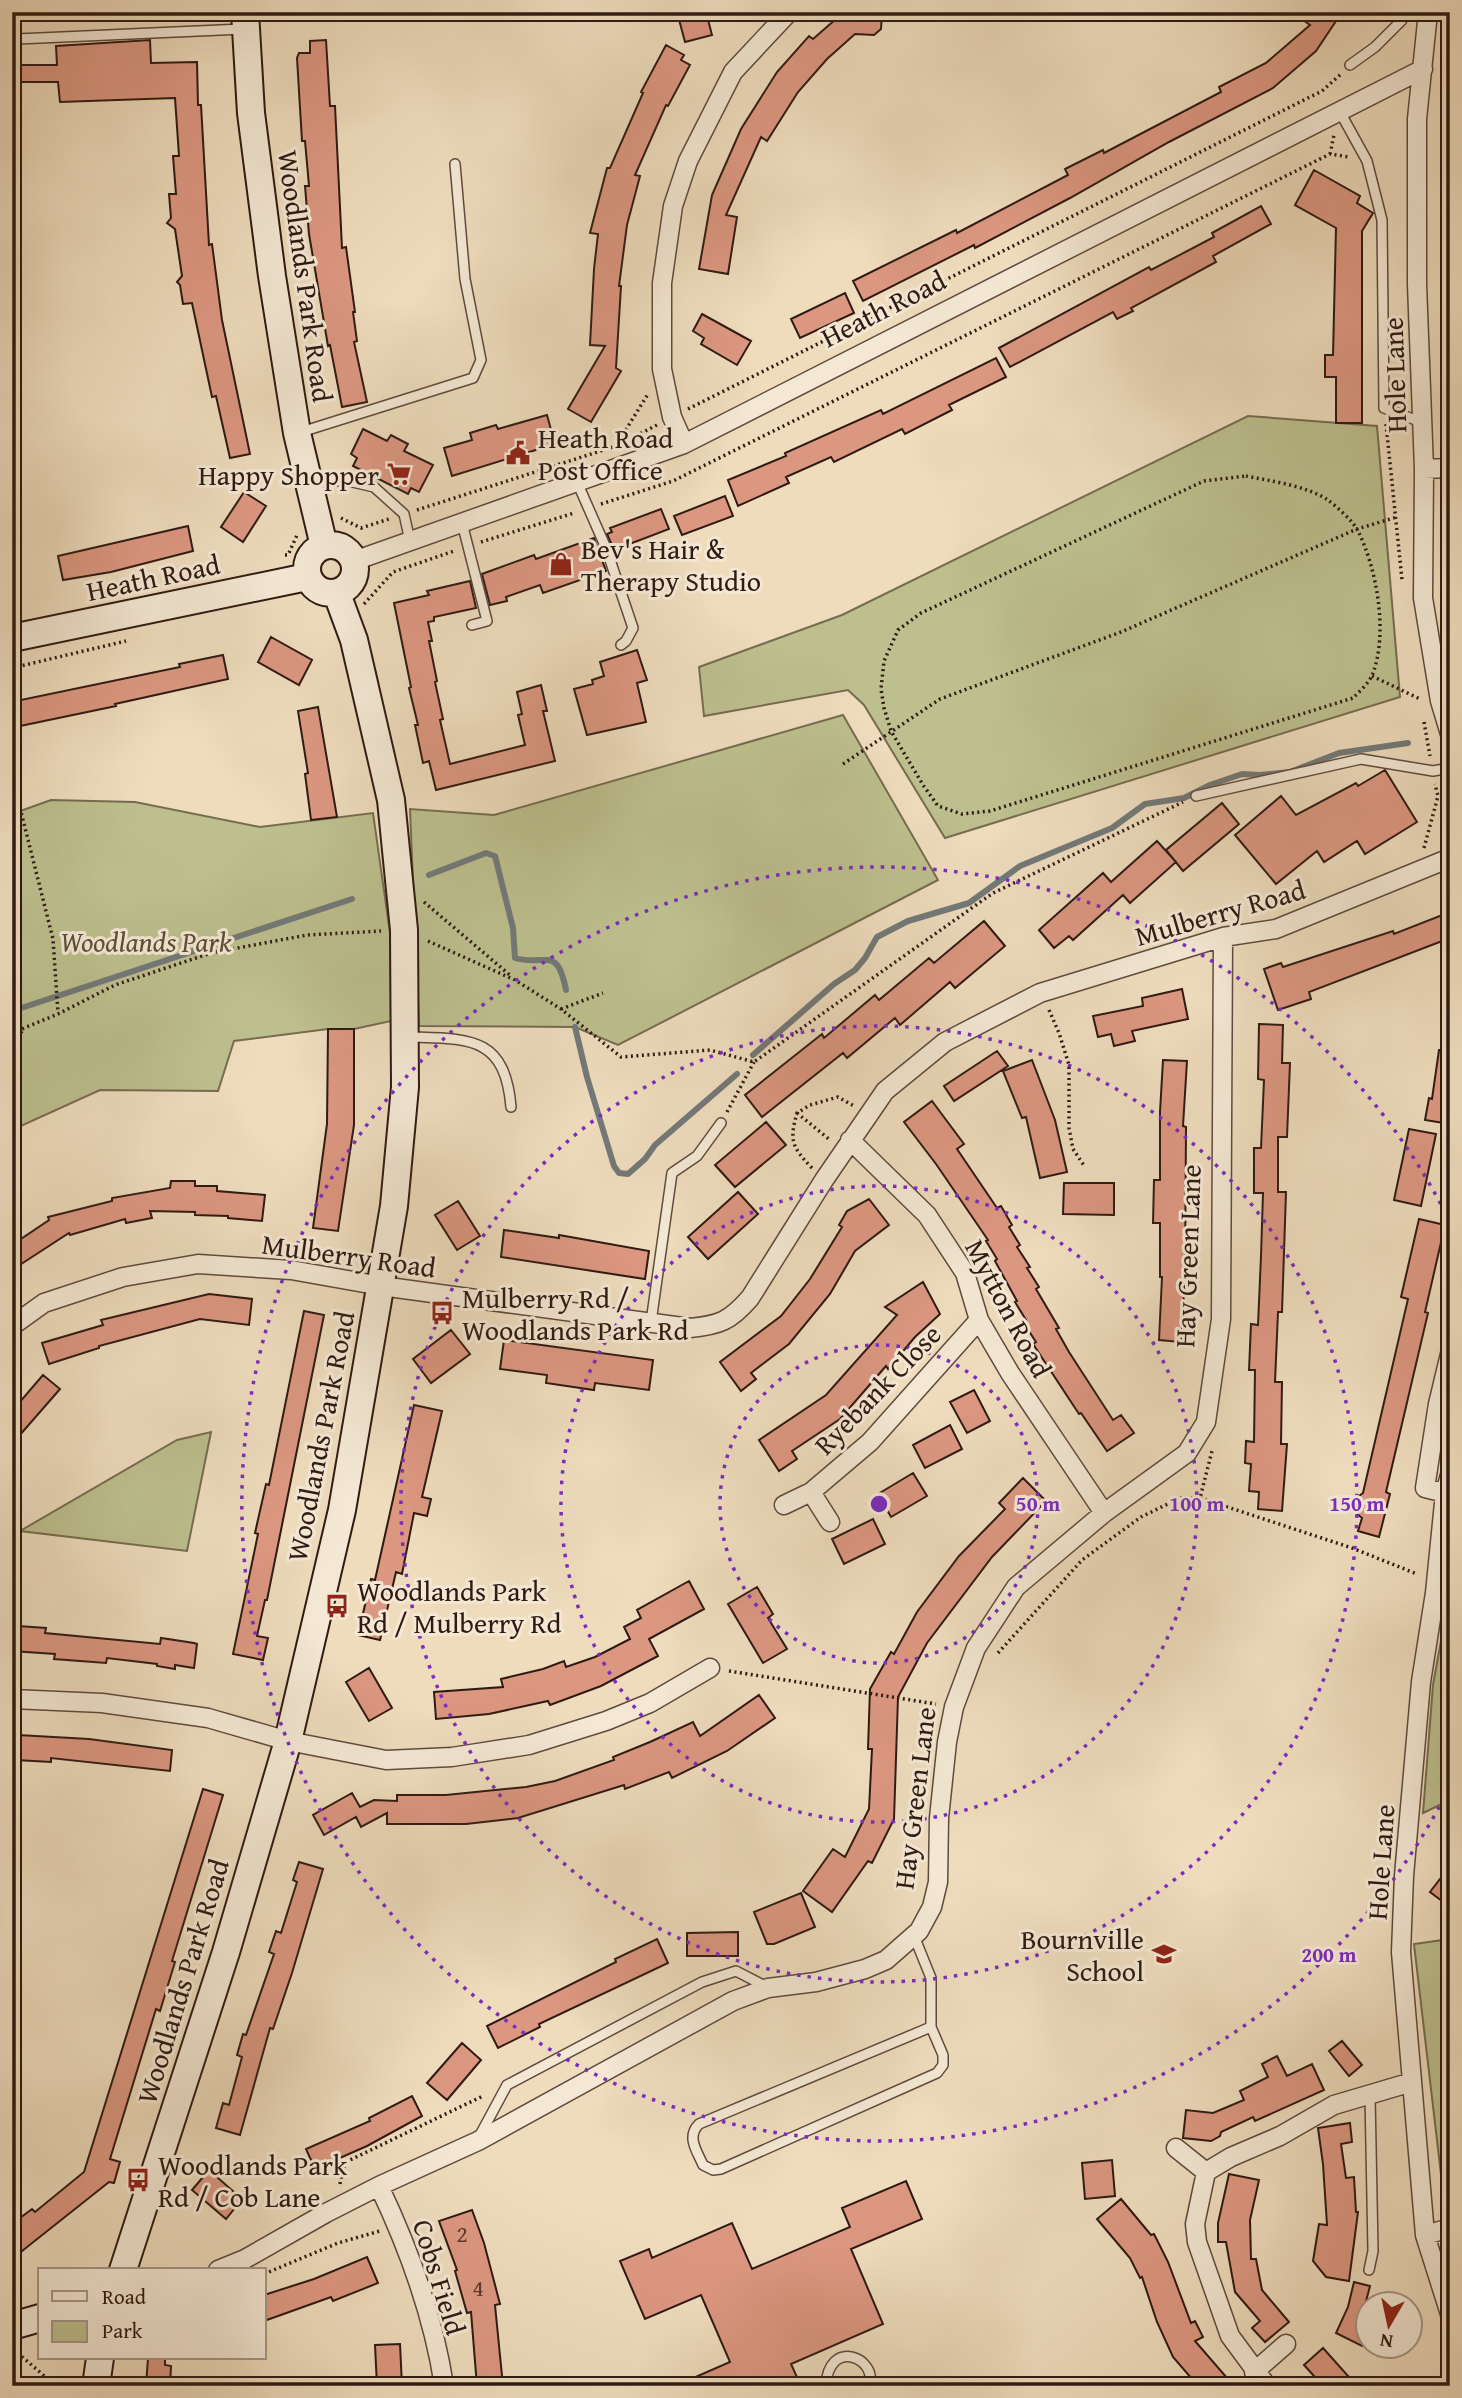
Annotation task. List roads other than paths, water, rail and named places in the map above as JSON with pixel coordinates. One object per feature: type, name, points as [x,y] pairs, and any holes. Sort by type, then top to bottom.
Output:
[{"type":"street","points":[[684,444],[672,417],[662,369],[662,283],[674,206],[688,161],[733,72],[789,12]]},
{"type":"street","name":"Hole Lane","points":[[1427,12],[1417,133],[1417,284],[1424,469],[1423,598],[1440,701],[1450,734]]},
{"type":"street","name":"Woodlands Park Road","points":[[244,21],[251,113],[272,276],[297,433],[324,546]]},
{"type":"street","name":"Heath Road","points":[[354,561],[684,444],[1423,69]]},
{"type":"street","points":[[1424,469],[1450,468]]},
{"type":"street","points":[[324,546],[337,546],[348,552],[354,561],[354,577],[341,604],[314,587],[307,576],[310,556],[324,546]]},
{"type":"street","name":"Heath Road","points":[[12,638],[307,576]]},
{"type":"street","name":"Woodlands Park Road","points":[[124,2268],[226,1952],[288,1741],[342,1510],[394,1206],[404,1101],[404,930],[391,800],[354,640],[341,604]]},
{"type":"street","name":"Mulberry Road","points":[[12,1326],[44,1303],[123,1277],[198,1264],[291,1270],[381,1286],[690,1328],[717,1326],[736,1313],[750,1298],[824,1180],[885,1091],[945,1042],[1040,993],[1223,937],[1276,929],[1450,858]]},
{"type":"street","name":"Hay Green Lane","points":[[223,2268],[246,2259],[379,2186],[478,2141],[733,2001],[768,1988],[816,1982],[865,1969],[886,1960],[919,1931],[932,1907],[938,1882],[939,1818],[947,1742],[954,1707],[976,1648],[1016,1587],[1104,1513],[1188,1452],[1206,1422],[1222,1319],[1223,937]]},
{"type":"street","name":"Mytton Road","points":[[847,1146],[927,1215],[965,1273],[979,1320],[1010,1373],[1104,1513]]},
{"type":"street","name":"Ryebank Close","points":[[784,1505],[811,1492],[870,1442],[979,1320]]},
{"type":"street","points":[[1445,1493],[1424,1488],[1438,1404],[1450,1354]]},
{"type":"street","name":"Hole Lane","points":[[1450,1475],[1445,1493],[1435,1593],[1420,1682],[1404,1876],[1401,1952],[1425,2235],[1450,2314]]},
{"type":"street","name":"Ryebank Close","points":[[811,1492],[830,1522]]},
{"type":"street","points":[[12,1699],[102,1703],[208,1718],[288,1741],[386,1760],[452,1756],[529,1745],[606,1721],[639,1707],[710,1668]]},
{"type":"street","points":[[1267,2386],[1230,2336],[1197,2242],[1195,2224],[1206,2172],[1231,2157],[1280,2136],[1334,2105],[1412,2082]]},
{"type":"street","points":[[1176,2148],[1206,2172]]},
{"type":"street","name":"Cobs Field","points":[[379,2186],[400,2229],[423,2299],[444,2386]]},
{"type":"street","points":[[1425,2235],[1450,2228]]},
{"type":"street","points":[[12,2326],[38,2319]]},
{"type":"street","points":[[1255,2372],[1286,2344]]},
{"type":"street","points":[[96,2386],[100,2360]]},
{"type":"lane","points":[[1350,65],[1375,47],[1402,20],[1401,12]]},
{"type":"lane","points":[[17,39],[244,21]]},
{"type":"lane","points":[[1339,112],[1367,160],[1382,220],[1384,408],[1421,422]]},
{"type":"lane","points":[[297,433],[473,378],[481,360],[465,279],[455,164]]},
{"type":"lane","points":[[309,484],[344,480],[374,487],[404,514],[410,542]]},
{"type":"lane","points":[[577,482],[606,548],[633,628],[621,645]]},
{"type":"lane","points":[[462,523],[487,621],[472,625]]},
{"type":"lane","points":[[1196,796],[1361,759],[1433,771],[1450,768]]},
{"type":"lane","points":[[404,1036],[460,1038],[484,1046],[499,1062],[509,1081],[511,1107]]},
{"type":"lane","points":[[651,1322],[671,1173],[697,1156],[721,1123]]},
{"type":"lane","points":[[914,1936],[931,1978],[931,2026],[943,2055],[943,2065],[937,2074],[721,2169],[713,2170],[703,2165],[692,2140],[694,2129],[699,2124],[931,2026]]},
{"type":"lane","points":[[478,2141],[507,2085],[702,1982],[736,1971],[768,1988]]},
{"type":"lane","points":[[1369,2270],[1373,2251],[1370,2095]]},
{"type":"lane","points":[[826,2386],[829,2369],[835,2360],[845,2356],[864,2363],[871,2380],[869,2386]]},
{"type":"waterway","points":[[753,1055],[834,984],[855,970],[877,937],[908,921],[969,903],[1020,866],[1112,828],[1145,804],[1184,798],[1242,774],[1290,772],[1339,753],[1408,743]]},
{"type":"waterway","points":[[429,875],[486,853],[495,856],[513,928],[515,958],[554,962],[566,990]]},
{"type":"waterway","points":[[12,1011],[352,899]]},
{"type":"waterway","points":[[575,1027],[587,1077],[614,1166],[619,1173],[628,1174],[645,1159],[655,1145],[737,1074]]},
{"type":"place","name":"Heath Road Post Office","points":[[518,453]]},
{"type":"place","name":"Happy Shopper","points":[[399,474]]},
{"type":"place","name":"Bev's Hair & Therapy Studio","points":[[561,564]]},
{"type":"place","name":"Mulberry Rd / Woodlands Park Rd","points":[[442,1313]]},
{"type":"place","name":"Woodlands Park Rd / Mulberry Rd","points":[[337,1606]]},
{"type":"place","name":"Bournville School","points":[[1164,1954]]},
{"type":"place","name":"Woodlands Park Rd / Cob Lane","points":[[138,2180]]},
{"type":"park label","name":"Woodlands Park","points":[[146,941]]}]
